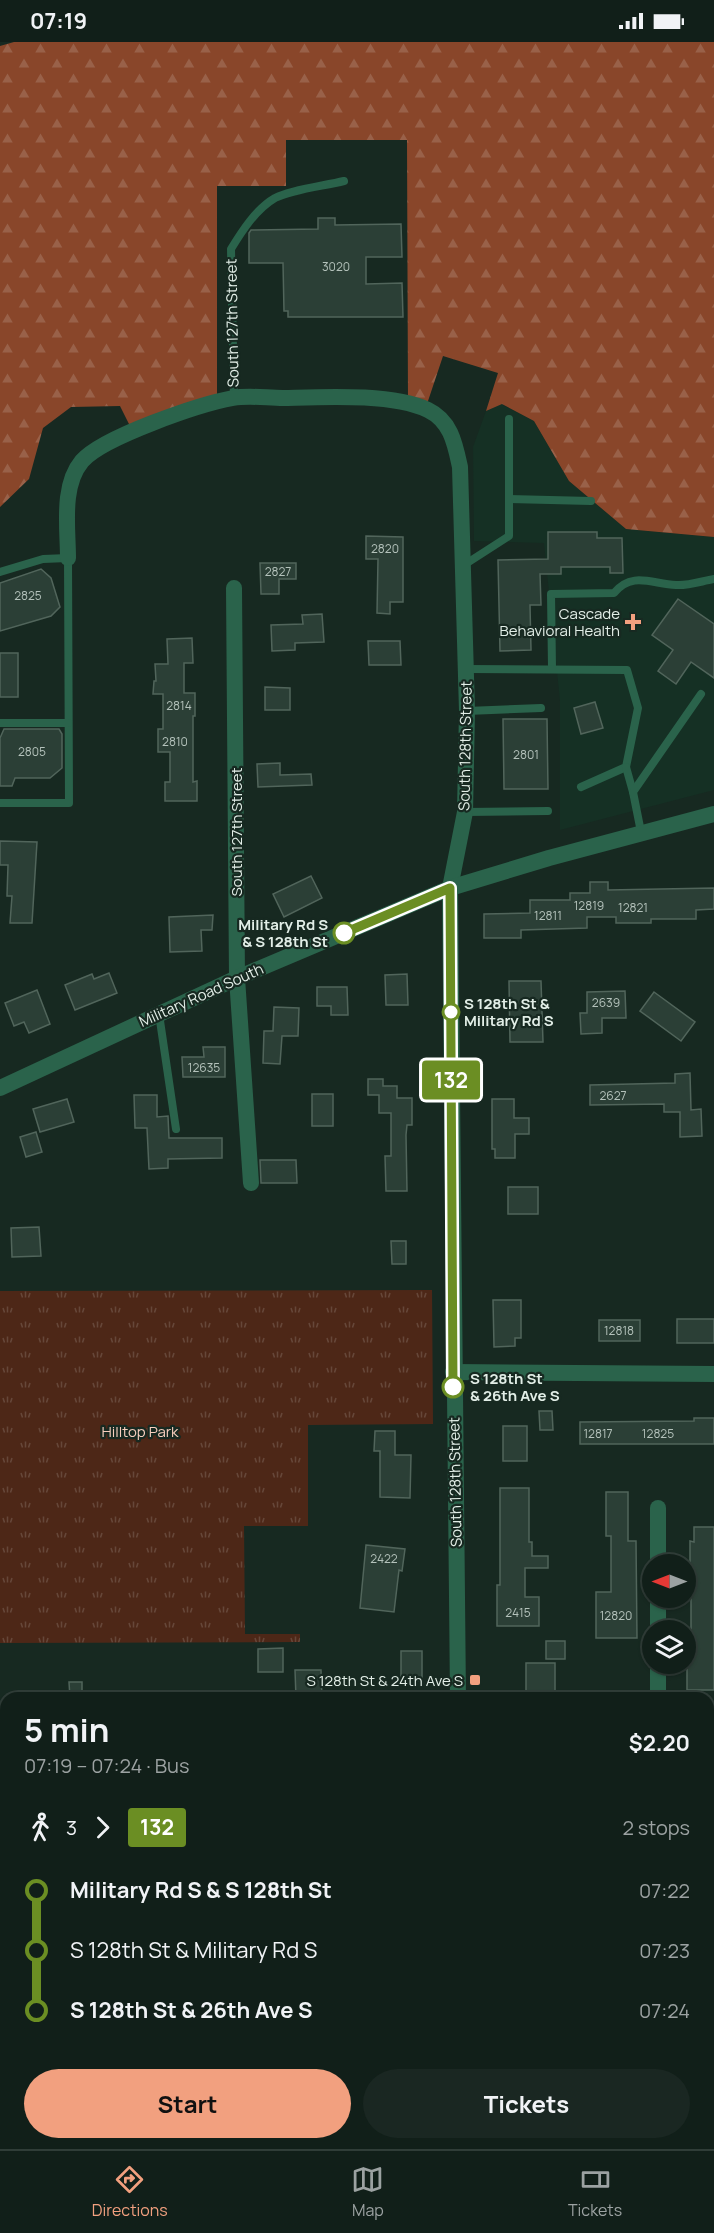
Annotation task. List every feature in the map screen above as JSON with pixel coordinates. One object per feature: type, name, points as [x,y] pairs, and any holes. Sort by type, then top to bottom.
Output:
[{"type":"street","name":"South 128th Street","points":[[68,558],[68,506],[71,479],[82,460],[107,443],[172,415],[234,398],[347,397],[406,402],[429,411],[445,423],[454,438],[460,467],[467,711],[465,812],[450,888],[458,1692]]},
{"type":"street","name":"South 127th Street","points":[[234,588],[237,978],[251,1183]]},
{"type":"street","name":"Military Road South","points":[[0,1088],[237,978],[450,888],[641,832],[714,814]]},
{"type":"street","points":[[453,1372],[714,1374]]},
{"type":"street","points":[[658,1508],[658,1554]]},
{"type":"street","points":[[658,1674],[658,1692]]},
{"type":"lane","name":"South 127th Street","points":[[234,398],[231,249],[242,231],[260,210],[275,198],[344,181]]},
{"type":"lane","points":[[464,565],[509,536],[509,419]]},
{"type":"lane","points":[[509,499],[591,501]]},
{"type":"lane","points":[[0,572],[43,559],[68,558],[69,803],[0,803]]},
{"type":"lane","points":[[552,668],[551,594],[614,593],[621,584],[638,580],[678,586],[714,579]]},
{"type":"lane","points":[[466,669],[627,669],[638,708],[626,767],[641,832]]},
{"type":"lane","points":[[633,792],[701,694]]},
{"type":"lane","points":[[467,711],[541,708]]},
{"type":"lane","points":[[0,723],[68,723]]},
{"type":"lane","points":[[581,787],[626,767]]},
{"type":"lane","points":[[465,812],[548,811]]},
{"type":"lane","points":[[159,1014],[176,1129]]},
{"type":"shaded area","name":"Cascade Behavioral Health","points":[[501,404],[534,421],[569,481],[626,529],[714,537],[714,790],[560,830],[560,701],[544,543],[474,541],[473,447],[486,411]]},
{"type":"green space","points":[[14,42],[714,42],[714,537],[626,529],[569,481],[534,421],[502,404],[486,411],[498,373],[443,356],[426,407],[408,402],[407,140],[286,140],[286,186],[217,186],[217,401],[132,430],[120,406],[71,407],[43,428],[29,479],[0,507],[0,46]]},
{"type":"green space","name":"Hilltop Park","points":[[432,1290],[433,1424],[308,1425],[308,1526],[244,1526],[245,1634],[300,1634],[300,1642],[0,1643],[0,1291]]},
{"type":"building","points":[[318,218],[335,218],[335,225],[401,224],[402,257],[366,257],[366,284],[402,283],[403,317],[288,317],[288,311],[284,311],[283,263],[249,263],[249,233],[251,230],[318,229]]},
{"type":"building","points":[[548,532],[597,532],[597,538],[622,538],[623,573],[610,573],[610,567],[561,567],[561,574],[540,574],[541,605],[530,605],[531,650],[500,651],[498,560],[548,559]]},
{"type":"building","points":[[366,536],[403,537],[403,602],[390,602],[390,614],[377,613],[378,559],[366,559]]},
{"type":"building","points":[[260,563],[296,563],[296,579],[279,579],[279,594],[261,594]]},
{"type":"building","points":[[41,569],[51,578],[60,607],[51,616],[0,631],[0,583]]},
{"type":"building","points":[[678,599],[714,624],[714,678],[691,662],[676,684],[658,671],[673,650],[652,635]]},
{"type":"building","points":[[322,614],[324,642],[295,643],[295,650],[272,651],[271,625],[303,624],[302,615]]},
{"type":"building","points":[[192,638],[193,663],[184,663],[184,693],[195,693],[193,782],[197,781],[197,801],[165,801],[165,782],[170,782],[170,752],[158,752],[158,729],[163,729],[163,694],[153,694],[154,681],[156,681],[155,664],[168,664],[167,639]]},
{"type":"building","points":[[368,641],[400,641],[401,665],[369,665]]},
{"type":"building","points":[[0,653],[18,653],[18,697],[0,697]]},
{"type":"building","points":[[265,687],[290,688],[290,710],[265,710]]},
{"type":"building","points":[[595,702],[603,728],[581,734],[574,708]]},
{"type":"building","points":[[503,719],[547,719],[548,789],[504,789]]},
{"type":"building","points":[[4,729],[59,729],[62,734],[62,768],[50,778],[15,778],[12,786],[0,786],[0,738]]},
{"type":"building","points":[[280,763],[280,775],[311,774],[312,785],[258,787],[257,764]]},
{"type":"building","points":[[0,841],[37,842],[32,923],[10,923],[12,896],[7,896],[8,865],[0,865]]},
{"type":"building","points":[[311,876],[322,898],[284,917],[273,894]]},
{"type":"building","points":[[590,882],[608,882],[608,890],[714,888],[714,909],[696,910],[696,919],[651,919],[651,923],[616,923],[616,917],[587,917],[587,928],[521,930],[521,938],[484,938],[484,914],[530,913],[530,900],[570,900],[570,893],[590,893]]},
{"type":"building","points":[[213,915],[212,930],[201,930],[202,951],[170,952],[169,917]]},
{"type":"building","points":[[109,973],[117,993],[75,1010],[65,985],[92,974],[94,979]]},
{"type":"building","points":[[407,974],[408,1005],[386,1005],[385,975]]},
{"type":"building","points":[[509,981],[541,981],[543,1042],[510,1042]]},
{"type":"building","points":[[317,987],[347,987],[348,1015],[331,1015],[331,1006],[317,1006]]},
{"type":"building","points":[[37,990],[50,1024],[29,1033],[24,1022],[14,1026],[5,1003]]},
{"type":"building","points":[[625,991],[626,1018],[602,1018],[602,1033],[581,1034],[580,1013],[587,1013],[587,992]]},
{"type":"building","points":[[654,992],[695,1022],[681,1041],[640,1011]]},
{"type":"building","points":[[274,1007],[299,1008],[298,1036],[282,1036],[280,1064],[263,1063],[264,1031],[273,1031]]},
{"type":"building","points":[[203,1047],[225,1047],[225,1077],[183,1077],[182,1057],[204,1057]]},
{"type":"building","points":[[690,1073],[691,1110],[701,1109],[702,1136],[680,1137],[680,1112],[664,1112],[664,1104],[590,1105],[590,1085],[675,1083],[675,1074]]},
{"type":"building","points":[[368,1079],[383,1079],[383,1086],[397,1086],[397,1098],[412,1098],[412,1125],[407,1125],[406,1135],[407,1191],[386,1191],[385,1156],[391,1156],[391,1113],[379,1113],[379,1095],[368,1095]]},
{"type":"building","points":[[312,1094],[333,1094],[333,1126],[312,1126]]},
{"type":"building","points":[[134,1095],[157,1095],[157,1117],[168,1116],[169,1138],[222,1138],[222,1158],[168,1159],[168,1168],[149,1169],[147,1128],[135,1128]]},
{"type":"building","points":[[67,1099],[74,1122],[40,1132],[33,1109]]},
{"type":"building","points":[[492,1099],[514,1099],[514,1118],[529,1118],[529,1134],[515,1134],[515,1158],[495,1158],[495,1149],[492,1149]]},
{"type":"building","points":[[36,1132],[42,1152],[26,1157],[20,1137]]},
{"type":"building","points":[[260,1160],[296,1160],[297,1183],[261,1183]]},
{"type":"building","points":[[508,1187],[538,1187],[538,1214],[508,1214]]},
{"type":"building","points":[[39,1227],[41,1256],[12,1257],[11,1228]]},
{"type":"building","points":[[391,1241],[406,1241],[406,1264],[392,1264]]},
{"type":"building","points":[[493,1300],[521,1300],[521,1338],[515,1338],[515,1346],[494,1347]]},
{"type":"building","points":[[677,1319],[714,1319],[714,1343],[677,1343]]},
{"type":"building","points":[[599,1320],[640,1320],[640,1341],[599,1341]]},
{"type":"building","points":[[539,1411],[552,1411],[553,1430],[540,1430]]},
{"type":"building","points":[[694,1418],[714,1418],[714,1444],[580,1444],[580,1422],[694,1421]]},
{"type":"building","points":[[503,1426],[527,1426],[527,1461],[503,1461]]},
{"type":"building","points":[[375,1431],[395,1431],[395,1455],[411,1455],[410,1498],[380,1497],[380,1451],[374,1451]]},
{"type":"building","points":[[500,1488],[529,1488],[529,1542],[532,1542],[532,1556],[548,1556],[548,1568],[525,1568],[525,1597],[539,1597],[539,1626],[497,1626],[497,1585],[500,1585]]},
{"type":"building","points":[[606,1492],[628,1492],[628,1541],[636,1541],[637,1638],[596,1638],[596,1592],[611,1592],[611,1536],[606,1536]]},
{"type":"building","points":[[694,1527],[714,1527],[714,1690],[687,1690],[687,1674],[696,1674],[696,1620],[691,1620],[691,1608],[696,1608],[696,1554],[690,1554],[690,1541],[694,1542]]},
{"type":"building","points":[[366,1545],[405,1549],[402,1571],[399,1570],[394,1612],[360,1608]]},
{"type":"building","points":[[546,1641],[565,1641],[565,1659],[546,1659]]},
{"type":"building","points":[[283,1648],[283,1672],[258,1672],[258,1649]]},
{"type":"building","points":[[401,1651],[422,1651],[422,1681],[401,1681]]},
{"type":"building","points":[[526,1663],[555,1663],[555,1692],[526,1692]]},
{"type":"building","points":[[295,1670],[321,1670],[322,1692],[296,1692]]},
{"type":"building","points":[[69,1682],[82,1682],[82,1692],[70,1692]]},
{"type":"bus line","name":"132","points":[[344,933],[450,888],[453,1387]]},
{"type":"place","name":"Cascade Behavioral Health","points":[[633,622]]},
{"type":"place","name":"Military Rd S & S 128th St","points":[[344,933]]},
{"type":"place","name":"S 128th St & Military Rd S","points":[[451,1012]]},
{"type":"place","name":"S 128th St & 26th Ave S","points":[[453,1387]]},
{"type":"place","name":"S 128th St & 24th Ave S","points":[[475,1680]]}]
